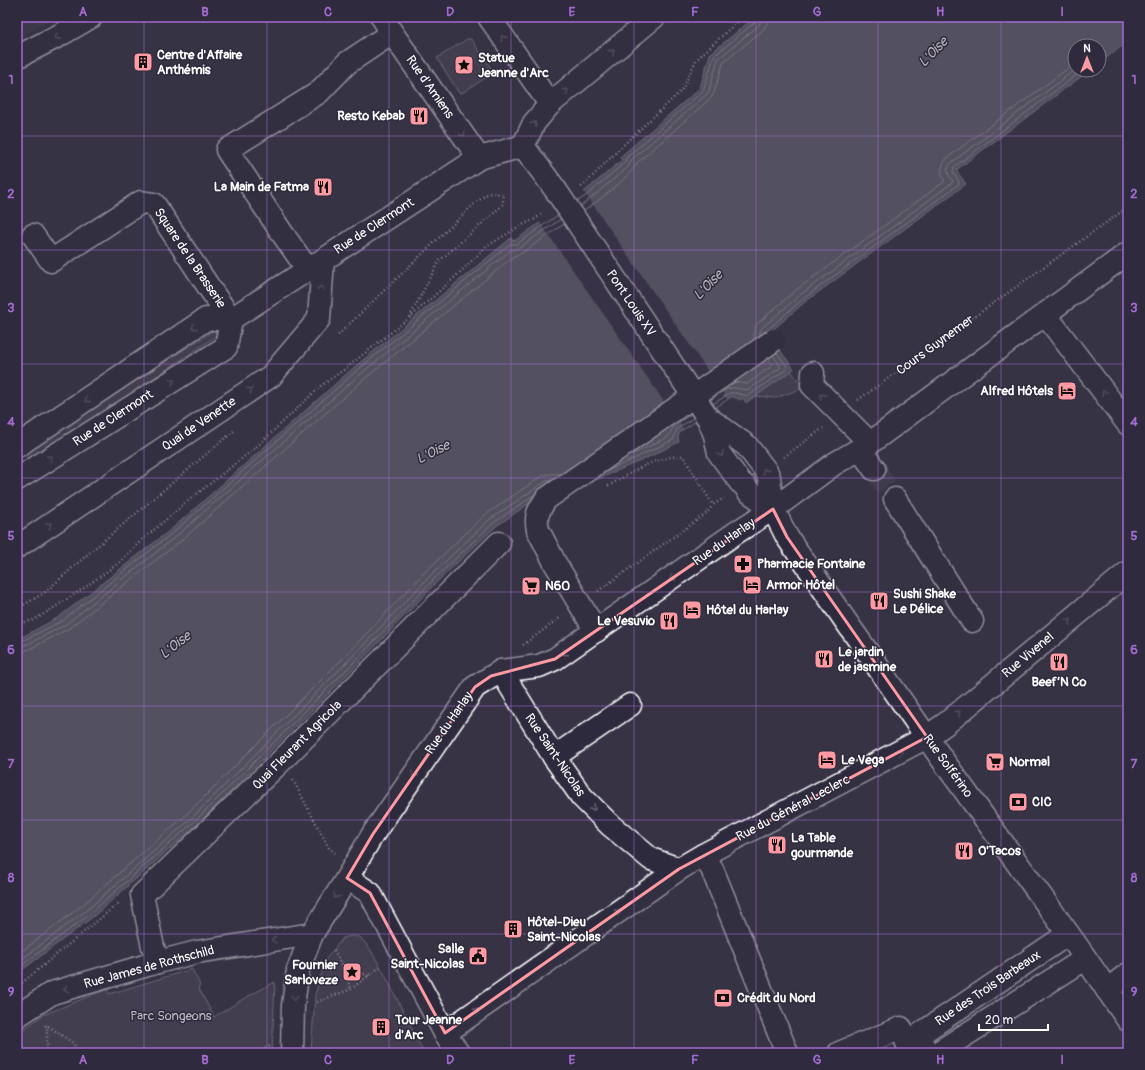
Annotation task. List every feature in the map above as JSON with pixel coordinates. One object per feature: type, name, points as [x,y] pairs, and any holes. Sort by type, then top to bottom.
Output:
[{"type":"street","points":[[17,57],[91,17]]},
{"type":"street","points":[[489,17],[550,104]]},
{"type":"street","points":[[523,146],[534,123],[550,104],[654,17]]},
{"type":"street","points":[[316,265],[282,233],[227,150],[318,93],[387,25]]},
{"type":"street","name":"Rue d'Amiens","points":[[387,25],[479,158]]},
{"type":"street","name":"Rue de Clermont","points":[[17,446],[206,319],[231,318],[316,265],[479,158],[523,146]]},
{"type":"street","name":"Pont Louis XV","points":[[523,146],[555,189],[708,418]]},
{"type":"street","name":"Square de la Brasserie","points":[[34,235],[51,262],[141,202],[154,204],[231,318]]},
{"type":"street","points":[[773,509],[834,464],[865,446],[1128,253]]},
{"type":"street","name":"Quai de Venette","points":[[17,547],[271,376],[319,319],[316,265]]},
{"type":"street","points":[[1045,314],[1128,424]]},
{"type":"street","name":"Rue de Clermont","points":[[17,479],[226,346],[231,318]]},
{"type":"street","points":[[596,631],[555,563],[538,530],[536,521],[538,511],[546,499],[774,340]]},
{"type":"street","points":[[813,373],[812,385],[841,415],[865,446],[874,469]]},
{"type":"street","name":"Rue Solférino","points":[[708,418],[747,446],[766,471],[769,477],[773,509],[787,537],[1128,1020]]},
{"type":"street","name":"Rue Solférino","points":[[708,418],[715,435],[719,453],[748,491],[773,509]]},
{"type":"street","points":[[895,499],[972,621]]},
{"type":"street","name":"Rue du Harlay","points":[[292,1053],[293,1005],[298,970],[312,934],[373,834],[474,687],[500,671],[539,666],[555,660],[737,532],[773,509]]},
{"type":"street","name":"Quai Fleurant Agricola","points":[[142,895],[282,760],[498,543]]},
{"type":"street","name":"Rue Vivenel","points":[[927,737],[948,722],[1128,572]]},
{"type":"street","name":"Rue Saint-Nicolas","points":[[500,671],[554,757],[582,797],[610,825],[651,859],[679,869]]},
{"type":"street","points":[[554,757],[630,705]]},
{"type":"street","name":"Rue du Général Leclerc","points":[[445,1033],[679,869],[927,737]]},
{"type":"street","points":[[703,855],[712,869],[787,1053]]},
{"type":"street","points":[[347,878],[370,893],[445,1033],[458,1053]]},
{"type":"street","points":[[142,895],[153,947],[158,962]]},
{"type":"street","name":"Rue James de Rothschild","points":[[17,1016],[52,993],[158,962],[197,952],[312,934]]},
{"type":"street","name":"Rue des Trois Barbeaux","points":[[1077,946],[924,1050],[919,1035],[1077,946]]},
{"type":"street","points":[[1107,990],[1128,974]]},
{"type":"street","points":[[839,1053],[901,1028],[924,1050]]},
{"type":"path","points":[[580,188],[681,91],[696,60],[743,17]]},
{"type":"path","points":[[408,319],[439,261],[503,204],[503,194],[488,193]]},
{"type":"path","name":"Cours Guynemer","points":[[766,471],[841,415],[851,405],[1128,207]]},
{"type":"path","points":[[17,624],[34,620],[81,590],[120,562],[140,542],[184,504],[254,449],[322,385],[345,369],[408,319],[453,280],[486,246],[535,219],[548,210]]},
{"type":"path","points":[[675,456],[683,456],[713,506]]},
{"type":"path","points":[[500,671],[507,657],[707,513],[713,506],[745,486]]},
{"type":"path","points":[[282,760],[329,848]]},
{"type":"path","points":[[17,988],[133,891],[142,895]]},
{"type":"path","points":[[334,950],[351,988]]},
{"type":"path","points":[[341,964],[369,976]]},
{"type":"path","points":[[315,1003],[351,988],[380,967]]},
{"type":"path","points":[[41,1028],[47,1025],[73,1043],[79,1053]]},
{"type":"path","points":[[17,1043],[29,1036]]},
{"type":"highlighted area","points":[[773,509],[787,537],[927,737],[679,869],[445,1033],[370,893],[347,878],[373,834],[460,708],[475,687],[491,676],[555,659]]},
{"type":"shaded area","points":[[17,17],[53,17],[17,39]]},
{"type":"green space","points":[[467,39],[471,39],[493,73],[462,93],[459,93],[437,58]]},
{"type":"green space","points":[[217,328],[215,337],[31,460],[27,458],[26,453]]},
{"type":"green space","points":[[791,371],[802,386],[801,389],[775,398],[756,396]]},
{"type":"green space","points":[[351,936],[360,937],[370,949],[384,973],[424,1053],[311,1053],[315,995],[326,959],[343,938]]},
{"type":"green space","name":"Parc Songeons","points":[[192,969],[200,985],[198,987],[214,1017],[275,982],[272,1053],[17,1053],[17,1034],[43,1015],[107,989],[109,994]]},
{"type":"water","name":"L'Oise","points":[[755,17],[1128,17],[1128,42],[1107,57],[1107,38],[1067,38],[1067,78],[1079,78],[956,170],[966,184],[805,302],[768,334],[794,369],[746,403],[743,398],[740,400],[731,397],[680,432],[678,437],[679,442],[651,456],[564,494],[550,489],[495,527],[438,581],[354,668],[199,823],[94,916],[17,974],[17,638],[24,636],[59,617],[174,527],[351,370],[511,238],[514,241],[584,192],[622,160],[620,157],[700,88],[710,54]]},
{"type":"pier","points":[[583,190],[727,399],[683,429],[539,221]]},
{"type":"tunnel","points":[[874,469],[895,499]]},
{"type":"railway","points":[[17,21],[23,17]]},
{"type":"place","name":"Centre d'Affaire Anthémis","points":[[143,62]]},
{"type":"place","name":"Statue Jeanne d'Arc","points":[[464,65]]},
{"type":"place","name":"Resto Kebab","points":[[419,116]]},
{"type":"place","name":"La Main de Fatma","points":[[323,187]]},
{"type":"place","name":"Alfred Hôtels","points":[[1067,391]]},
{"type":"place","name":"Pharmacie Fontaine","points":[[743,564]]},
{"type":"place","name":"Armor Hôtel","points":[[752,585]]},
{"type":"place","name":"N60","points":[[531,586]]},
{"type":"place","name":"Sushi Shake Le Délice","points":[[879,601]]},
{"type":"place","name":"Hôtel du Harlay","points":[[692,610]]},
{"type":"place","name":"Le Vesuvio","points":[[669,621]]},
{"type":"place","name":"Le jardin de jasmine","points":[[824,659]]},
{"type":"place","name":"Beef’N Co","points":[[1059,662]]},
{"type":"place","name":"Le Vega","points":[[827,760]]},
{"type":"place","name":"Normal","points":[[995,762]]},
{"type":"place","name":"CIC","points":[[1018,802]]},
{"type":"place","name":"La Table gourmande","points":[[777,845]]},
{"type":"place","name":"O'Tacos","points":[[964,851]]},
{"type":"place","name":"Hôtel-Dieu Saint-Nicolas","points":[[513,929]]},
{"type":"place","name":"Salle Saint-Nicolas","points":[[478,956]]},
{"type":"place","name":"Fournier Sarloveze","points":[[352,972]]},
{"type":"place","name":"Crédit du Nord","points":[[723,998]]},
{"type":"place","name":"Tour Jeanne d'Arc","points":[[381,1027]]}]
